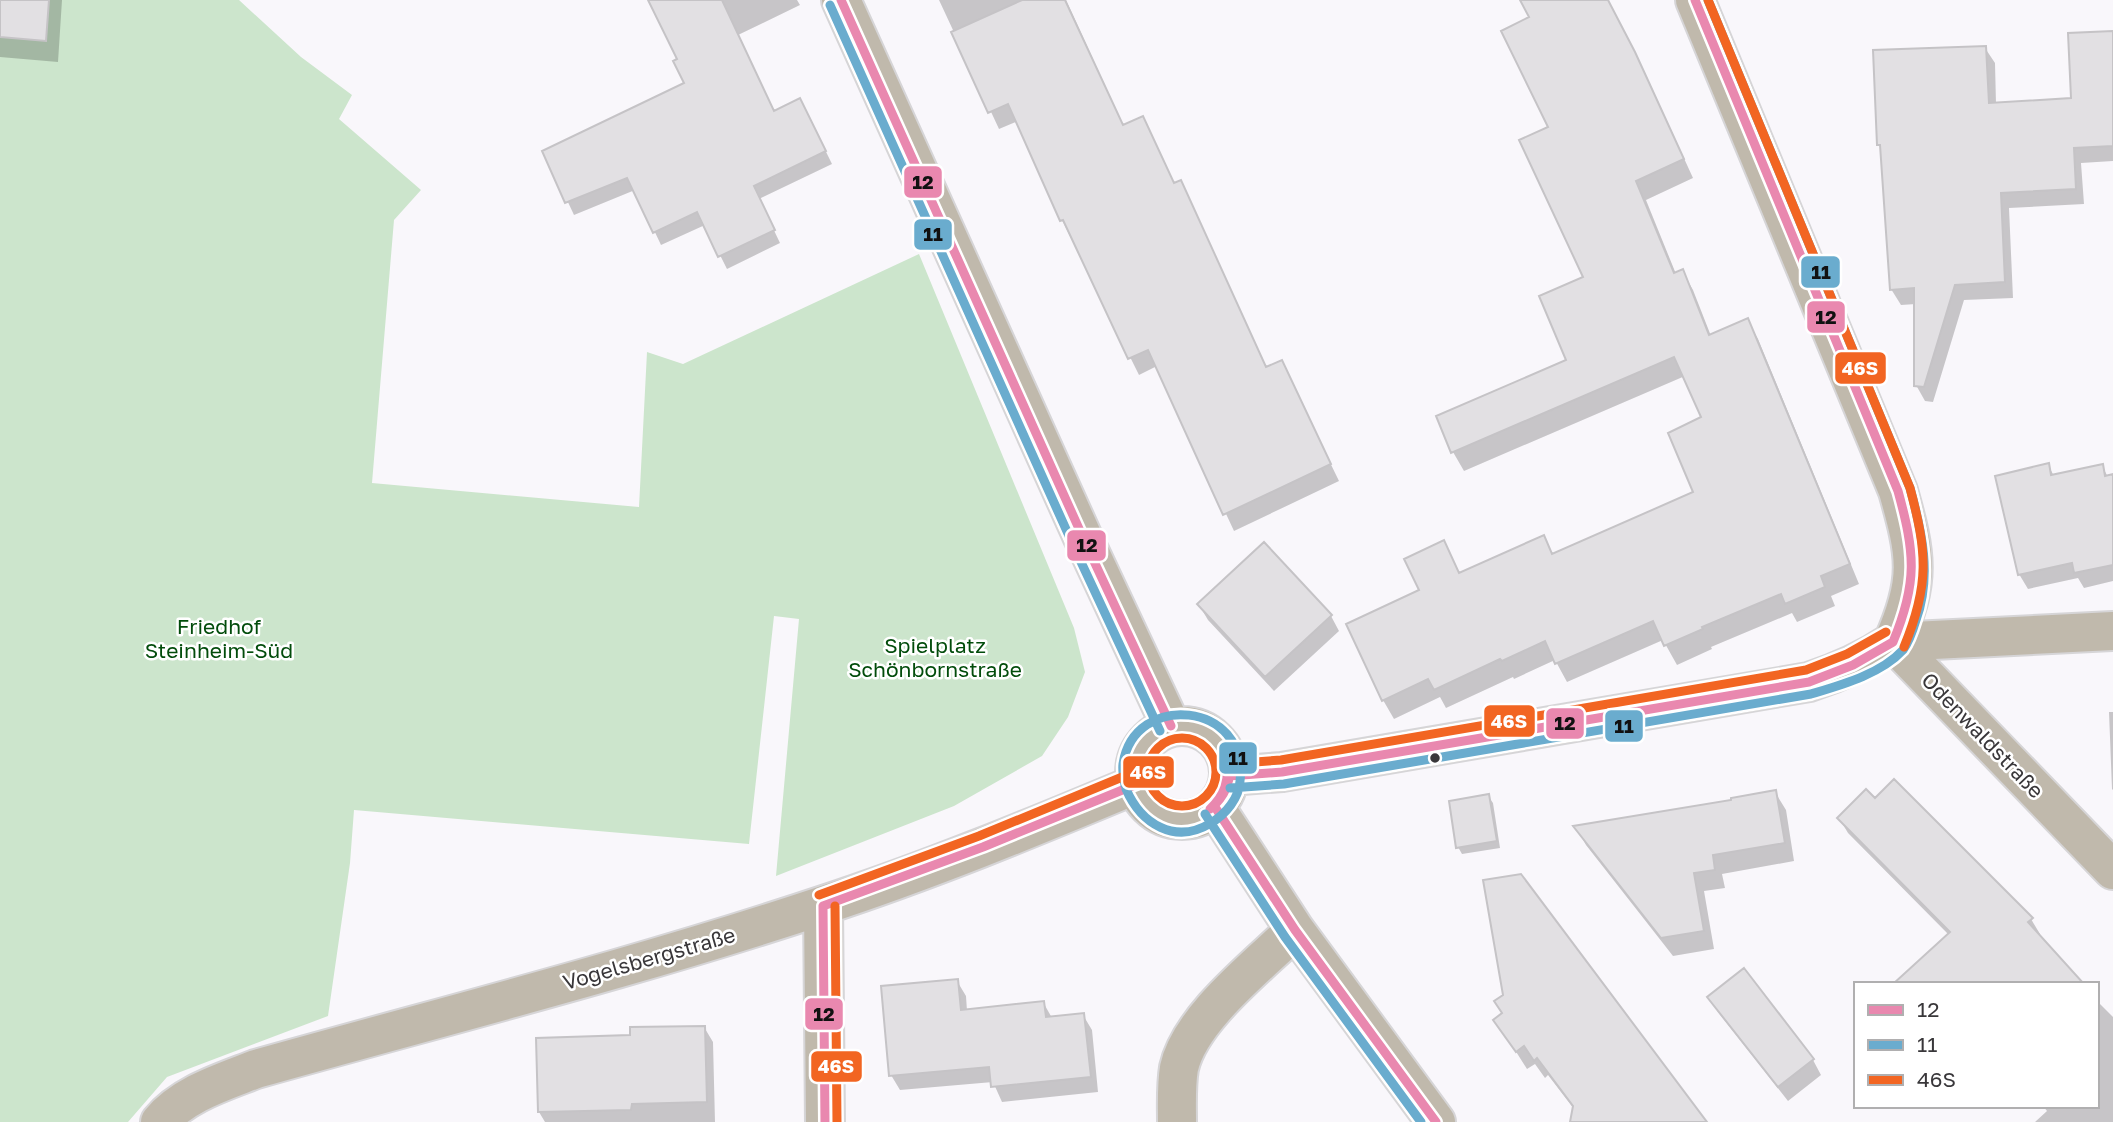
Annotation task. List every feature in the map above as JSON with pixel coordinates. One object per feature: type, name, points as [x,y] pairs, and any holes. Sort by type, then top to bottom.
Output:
[{"type":"street","points":[[841,0],[1171,726]]},
{"type":"street","points":[[1704,3],[1898,491],[1914,562],[1911,594],[1894,642]]},
{"type":"street","points":[[1222,791],[1282,772],[1809,682],[1870,658],[1894,642],[2113,631]]},
{"type":"street","name":"Odenwaldstraße","points":[[1894,642],[2113,870]]},
{"type":"street","points":[[1188,725],[1200,728],[1222,746],[1227,758],[1222,791],[1203,816],[1175,820],[1162,815],[1148,806],[1137,785],[1135,766],[1139,753],[1151,737],[1171,726],[1188,725]]},
{"type":"street","name":"Vogelsbergstraße","points":[[160,1122],[183,1102],[210,1087],[256,1069],[708,943],[823,906],[983,847],[1137,785]]},
{"type":"street","points":[[1222,791],[1295,930],[1436,1122]]},
{"type":"street","points":[[823,906],[825,1122]]},
{"type":"street","points":[[1177,1122],[1180,1068],[1193,1036],[1213,1009],[1295,930]]},
{"type":"green space","name":"Friedhof Steinheim-Süd","points":[[0,0],[239,0],[301,57],[352,95],[339,119],[421,190],[394,220],[372,483],[639,507],[647,352],[683,364],[919,254],[1074,628],[1085,672],[1068,717],[1042,756],[954,806],[776,876],[799,619],[774,616],[749,844],[354,810],[350,863],[328,1016],[167,1077],[128,1122],[0,1122]]},
{"type":"building","points":[[0,0],[49,0],[46,41],[0,37]]},
{"type":"building","points":[[648,0],[722,0],[774,111],[800,98],[826,151],[754,186],[775,230],[718,257],[697,212],[653,233],[627,178],[565,203],[542,151],[684,83],[673,61],[677,59]]},
{"type":"building","points":[[1022,0],[1065,0],[1123,125],[1143,116],[1174,183],[1181,180],[1266,367],[1282,360],[1331,464],[1223,515],[1148,350],[1128,359],[1063,220],[1060,221],[1008,104],[988,113],[951,32]]},
{"type":"building","points":[[1520,0],[1608,0],[1684,159],[1636,181],[1674,273],[1683,269],[1709,335],[1748,318],[1850,564],[1821,576],[1825,587],[1785,604],[1781,594],[1664,646],[1653,621],[1555,664],[1545,641],[1434,690],[1428,679],[1382,701],[1346,624],[1419,590],[1404,559],[1444,540],[1459,573],[1544,535],[1552,554],[1693,492],[1668,433],[1701,417],[1674,357],[1451,453],[1436,416],[1566,360],[1539,296],[1583,277],[1519,140],[1548,127],[1501,31],[1529,17]]},
{"type":"building","points":[[2113,31],[2113,146],[2074,148],[2076,189],[2001,193],[2005,282],[1955,285],[1924,387],[1914,386],[1914,288],[1890,290],[1880,145],[1877,145],[1873,50],[1986,46],[1989,103],[2071,98],[2068,33]]},
{"type":"building","points":[[2049,463],[2051,475],[2103,464],[2105,476],[2113,474],[2113,565],[2074,573],[2072,563],[2018,575],[1995,476]]},
{"type":"building","points":[[1264,542],[1332,615],[1265,677],[1197,604]]},
{"type":"building","points":[[1894,779],[2033,918],[2028,922],[2082,982],[1895,982],[1950,932],[1837,818],[1866,789],[1875,798]]},
{"type":"building","points":[[1776,790],[1785,843],[1713,855],[1715,870],[1694,873],[1704,931],[1661,938],[1573,826],[1731,800]]},
{"type":"building","points":[[1489,794],[1497,841],[1456,848],[1449,801]]},
{"type":"building","points":[[1521,874],[1707,1122],[1570,1122],[1573,1106],[1537,1058],[1534,1061],[1524,1046],[1516,1052],[1493,1020],[1502,1013],[1494,1001],[1503,995],[1483,880]]},
{"type":"building","points":[[1744,968],[1814,1059],[1778,1087],[1707,997]]},
{"type":"building","points":[[958,979],[961,1010],[1044,1001],[1046,1017],[1084,1013],[1091,1077],[991,1087],[989,1067],[889,1076],[881,986]]},
{"type":"building","points":[[705,1026],[707,1102],[632,1104],[631,1110],[538,1112],[536,1038],[630,1035],[630,1027]]},
{"type":"transit line","name":"12","points":[[841,0],[1085,542],[1171,726]]},
{"type":"transit line","name":"12","points":[[1695,0],[1898,491],[1908,532],[1911,567],[1907,602],[1893,642]]},
{"type":"transit line","name":"11","points":[[1230,788],[1284,784],[1811,694],[1872,672],[1884,666],[1905,647],[1921,604],[1924,587],[1924,554],[1910,488],[1708,0]]},
{"type":"transit line","name":"46S","points":[[1708,0],[1910,488],[1920,531],[1923,568],[1918,605],[1904,647]]},
{"type":"transit line","name":"11","points":[[830,5],[1074,547],[1160,731]]},
{"type":"transit line","name":"46S","points":[[1228,764],[1281,760],[1806,670],[1847,654],[1886,632]]},
{"type":"transit line","name":"12","points":[[1229,776],[1282,772],[1809,682],[1853,665],[1893,642]]},
{"type":"transit line","name":"11","points":[[1125,785],[1123,764],[1132,740],[1147,725],[1167,716],[1189,715],[1210,721],[1227,734],[1238,754],[1240,781],[1234,799],[1217,819],[1198,829],[1172,831],[1150,821],[1132,801],[1126,789]]},
{"type":"transit line","name":"46S","points":[[1182,738],[1195,741],[1206,748],[1213,759],[1216,772],[1213,785],[1206,796],[1195,803],[1182,806],[1169,803],[1158,796],[1151,785],[1148,772],[1151,759],[1158,748],[1169,741],[1182,738]]},
{"type":"transit line","name":"12","points":[[1210,809],[1225,787],[1227,761]]},
{"type":"transit line","name":"12","points":[[1210,809],[1226,788],[1229,775],[1227,761]]},
{"type":"transit line","name":"46S","points":[[819,895],[979,836],[1132,773]]},
{"type":"transit line","name":"12","points":[[823,906],[983,847],[1137,784]]},
{"type":"transit line","name":"12","points":[[1215,807],[1295,930],[1436,1122]]},
{"type":"transit line","name":"11","points":[[1205,814],[1285,937],[1421,1122]]},
{"type":"transit line","name":"12","points":[[823,906],[825,1122]]},
{"type":"transit line","name":"46S","points":[[835,906],[837,1122]]},
{"type":"park label","name":"Spielplatz Schönbornstraße","points":[[935,657]]}]
